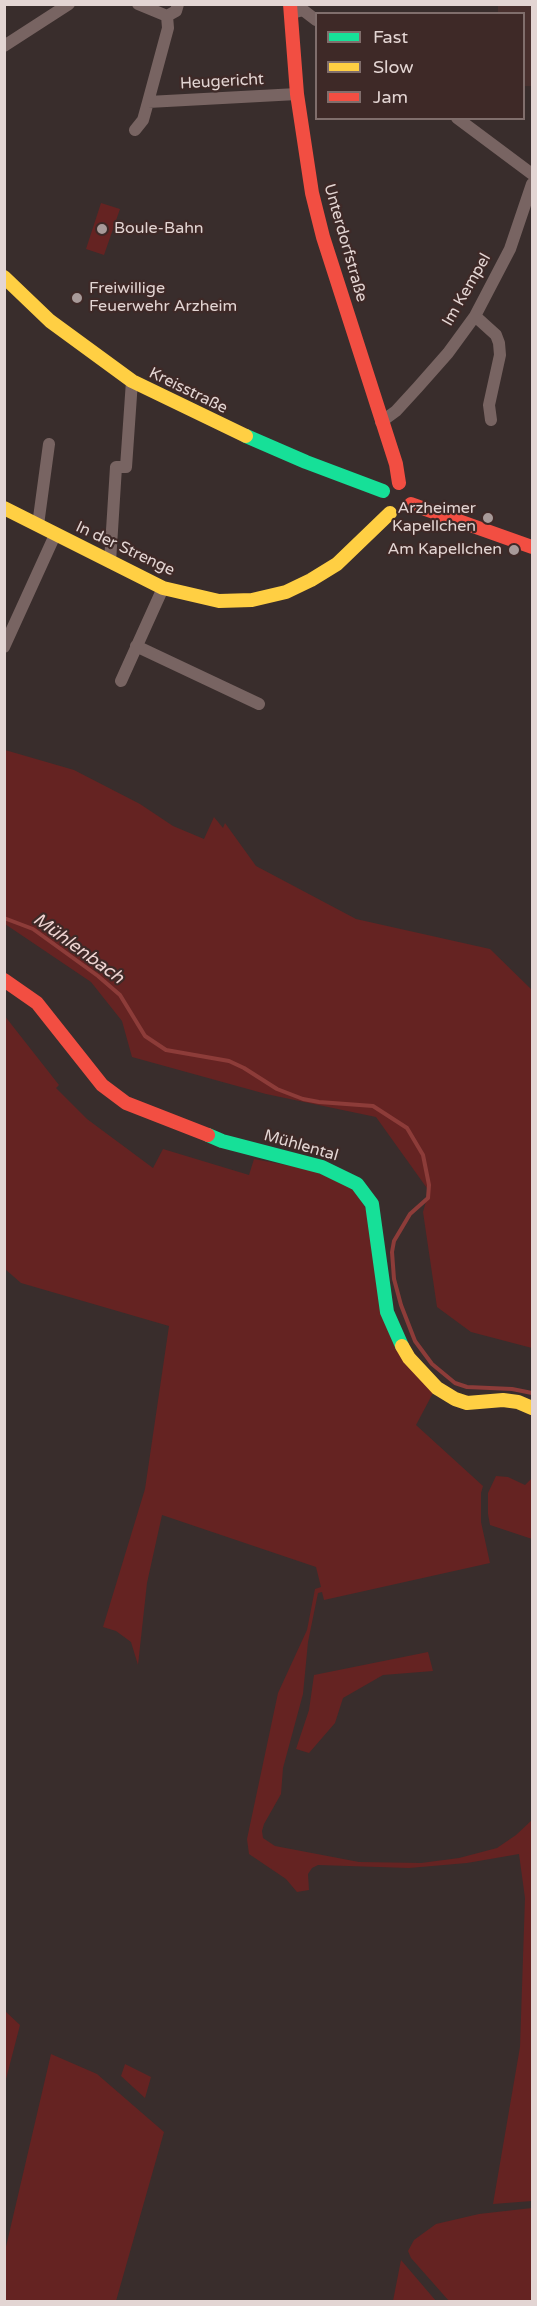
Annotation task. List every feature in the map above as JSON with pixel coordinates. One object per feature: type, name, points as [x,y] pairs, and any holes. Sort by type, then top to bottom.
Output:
[{"type":"street","points":[[4,46],[69,4]]},
{"type":"street","points":[[138,4],[167,16],[176,11],[178,4]]},
{"type":"street","points":[[291,9],[303,10],[315,19]]},
{"type":"street","name":"Unterdorfstraße","points":[[291,9],[297,94],[305,153],[323,237],[396,464],[399,483]]},
{"type":"street","name":"Heugericht","points":[[135,130],[143,120],[168,28],[167,16]]},
{"type":"street","name":"Heugericht","points":[[148,102],[297,94]]},
{"type":"street","points":[[460,120],[532,174]]},
{"type":"street","name":"Im Kempel","points":[[381,422],[396,411],[418,387],[475,316],[510,249],[532,184]]},
{"type":"street","name":"Kreisstraße","points":[[4,277],[50,321],[132,381],[227,428],[296,458],[383,491]]},
{"type":"street","points":[[475,316],[496,335],[499,343],[497,372],[489,405],[491,420]]},
{"type":"street","points":[[110,562],[116,467],[126,467],[132,381]]},
{"type":"street","points":[[38,525],[49,444]]},
{"type":"street","points":[[399,483],[410,491],[411,504],[409,509],[400,514],[390,513],[382,503],[383,491],[390,485],[399,483]]},
{"type":"street","points":[[411,504],[532,547]]},
{"type":"street","name":"In der Strenge","points":[[4,508],[163,588],[219,601],[252,600],[286,592],[311,580],[337,564],[390,513]]},
{"type":"street","points":[[4,647],[55,535]]},
{"type":"street","points":[[121,681],[163,588]]},
{"type":"street","points":[[136,646],[259,704]]},
{"type":"street","name":"Mühlental","points":[[4,980],[41,1008],[102,1085],[126,1103],[228,1143],[322,1167],[357,1184],[368,1197],[374,1213],[387,1312],[395,1334],[414,1364],[437,1388],[461,1402],[503,1400],[518,1402],[532,1408]]},
{"type":"shaded area","points":[[498,5],[532,5],[532,86],[525,86],[525,12],[498,12]]},
{"type":"shaded area","points":[[101,203],[120,209],[104,255],[86,249]]},
{"type":"shaded area","points":[[5,750],[74,770],[140,804],[173,826],[204,839],[214,817],[223,828],[225,823],[256,866],[356,919],[490,949],[532,990],[532,1348],[471,1332],[437,1307],[423,1212],[429,1191],[376,1117],[266,1094],[132,1057],[122,1021],[91,982],[5,924]]},
{"type":"shaded area","points":[[4,1015],[59,1085],[56,1088],[87,1119],[153,1168],[163,1149],[249,1175],[254,1159],[312,1170],[355,1190],[367,1211],[379,1291],[433,1393],[416,1425],[483,1486],[481,1522],[490,1563],[324,1600],[322,1592],[318,1593],[308,1642],[303,1694],[283,1768],[281,1794],[264,1824],[263,1838],[275,1846],[359,1862],[421,1863],[459,1858],[497,1848],[532,1820],[532,2201],[493,2204],[520,2047],[525,1898],[519,1854],[467,1863],[409,1868],[318,1865],[308,1874],[309,1890],[297,1892],[286,1879],[249,1854],[247,1839],[278,1693],[307,1630],[315,1589],[321,1587],[316,1567],[162,1515],[147,1583],[138,1665],[131,1642],[116,1631],[103,1627],[145,1489],[169,1326],[21,1283],[5,1269]]},
{"type":"shaded area","points":[[496,1476],[508,1477],[525,1485],[532,1478],[532,1539],[490,1525],[488,1493]]},
{"type":"shaded area","points":[[428,1652],[433,1671],[383,1675],[343,1698],[335,1723],[309,1753],[296,1749],[309,1710],[314,1675]]},
{"type":"shaded area","points":[[5,2011],[20,2025],[5,2083]]},
{"type":"shaded area","points":[[51,2054],[97,2074],[164,2132],[116,2301],[5,2301],[5,2251]]},
{"type":"shaded area","points":[[125,2064],[151,2077],[145,2098],[121,2076]]},
{"type":"shaded area","points":[[532,2208],[532,2301],[449,2301],[411,2258],[408,2251],[414,2240],[436,2224],[479,2214]]},
{"type":"shaded area","points":[[401,2260],[436,2301],[393,2301]]},
{"type":"waterway","name":"Mühlenbach","points":[[4,918],[33,929],[98,976],[120,995],[145,1036],[166,1050],[229,1061],[277,1089],[303,1099],[373,1106],[407,1128],[423,1155],[429,1185],[428,1198],[410,1214],[394,1241],[392,1252],[394,1279],[415,1341],[432,1364],[455,1383],[467,1387],[512,1389],[532,1393]]},
{"type":"traffic: fast","points":[[246,436],[383,491]]},
{"type":"traffic: fast","points":[[208,1135],[222,1141],[322,1167],[357,1184],[372,1204],[387,1312],[402,1346]]},
{"type":"traffic: slow","points":[[4,277],[50,321],[132,381],[246,436]]},
{"type":"traffic: slow","points":[[4,508],[163,588],[219,601],[252,600],[286,592],[311,580],[337,564],[390,513]]},
{"type":"traffic: slow","points":[[402,1346],[409,1358],[437,1388],[455,1399],[467,1403],[503,1400],[518,1402],[532,1408]]},
{"type":"traffic: jam","points":[[290,4],[297,94],[312,193],[323,237],[396,464],[399,483]]},
{"type":"traffic: jam","points":[[411,504],[532,547]]},
{"type":"traffic: jam","points":[[4,980],[37,1003],[102,1085],[126,1103],[208,1135]]},
{"type":"place","name":"Boule-Bahn","points":[[102,229]]},
{"type":"place","name":"Freiwillige Feuerwehr Arzheim","points":[[77,298]]},
{"type":"place","name":"Arzheimer Kapellchen","points":[[488,518]]},
{"type":"place","name":"Am Kapellchen","points":[[514,550]]}]
